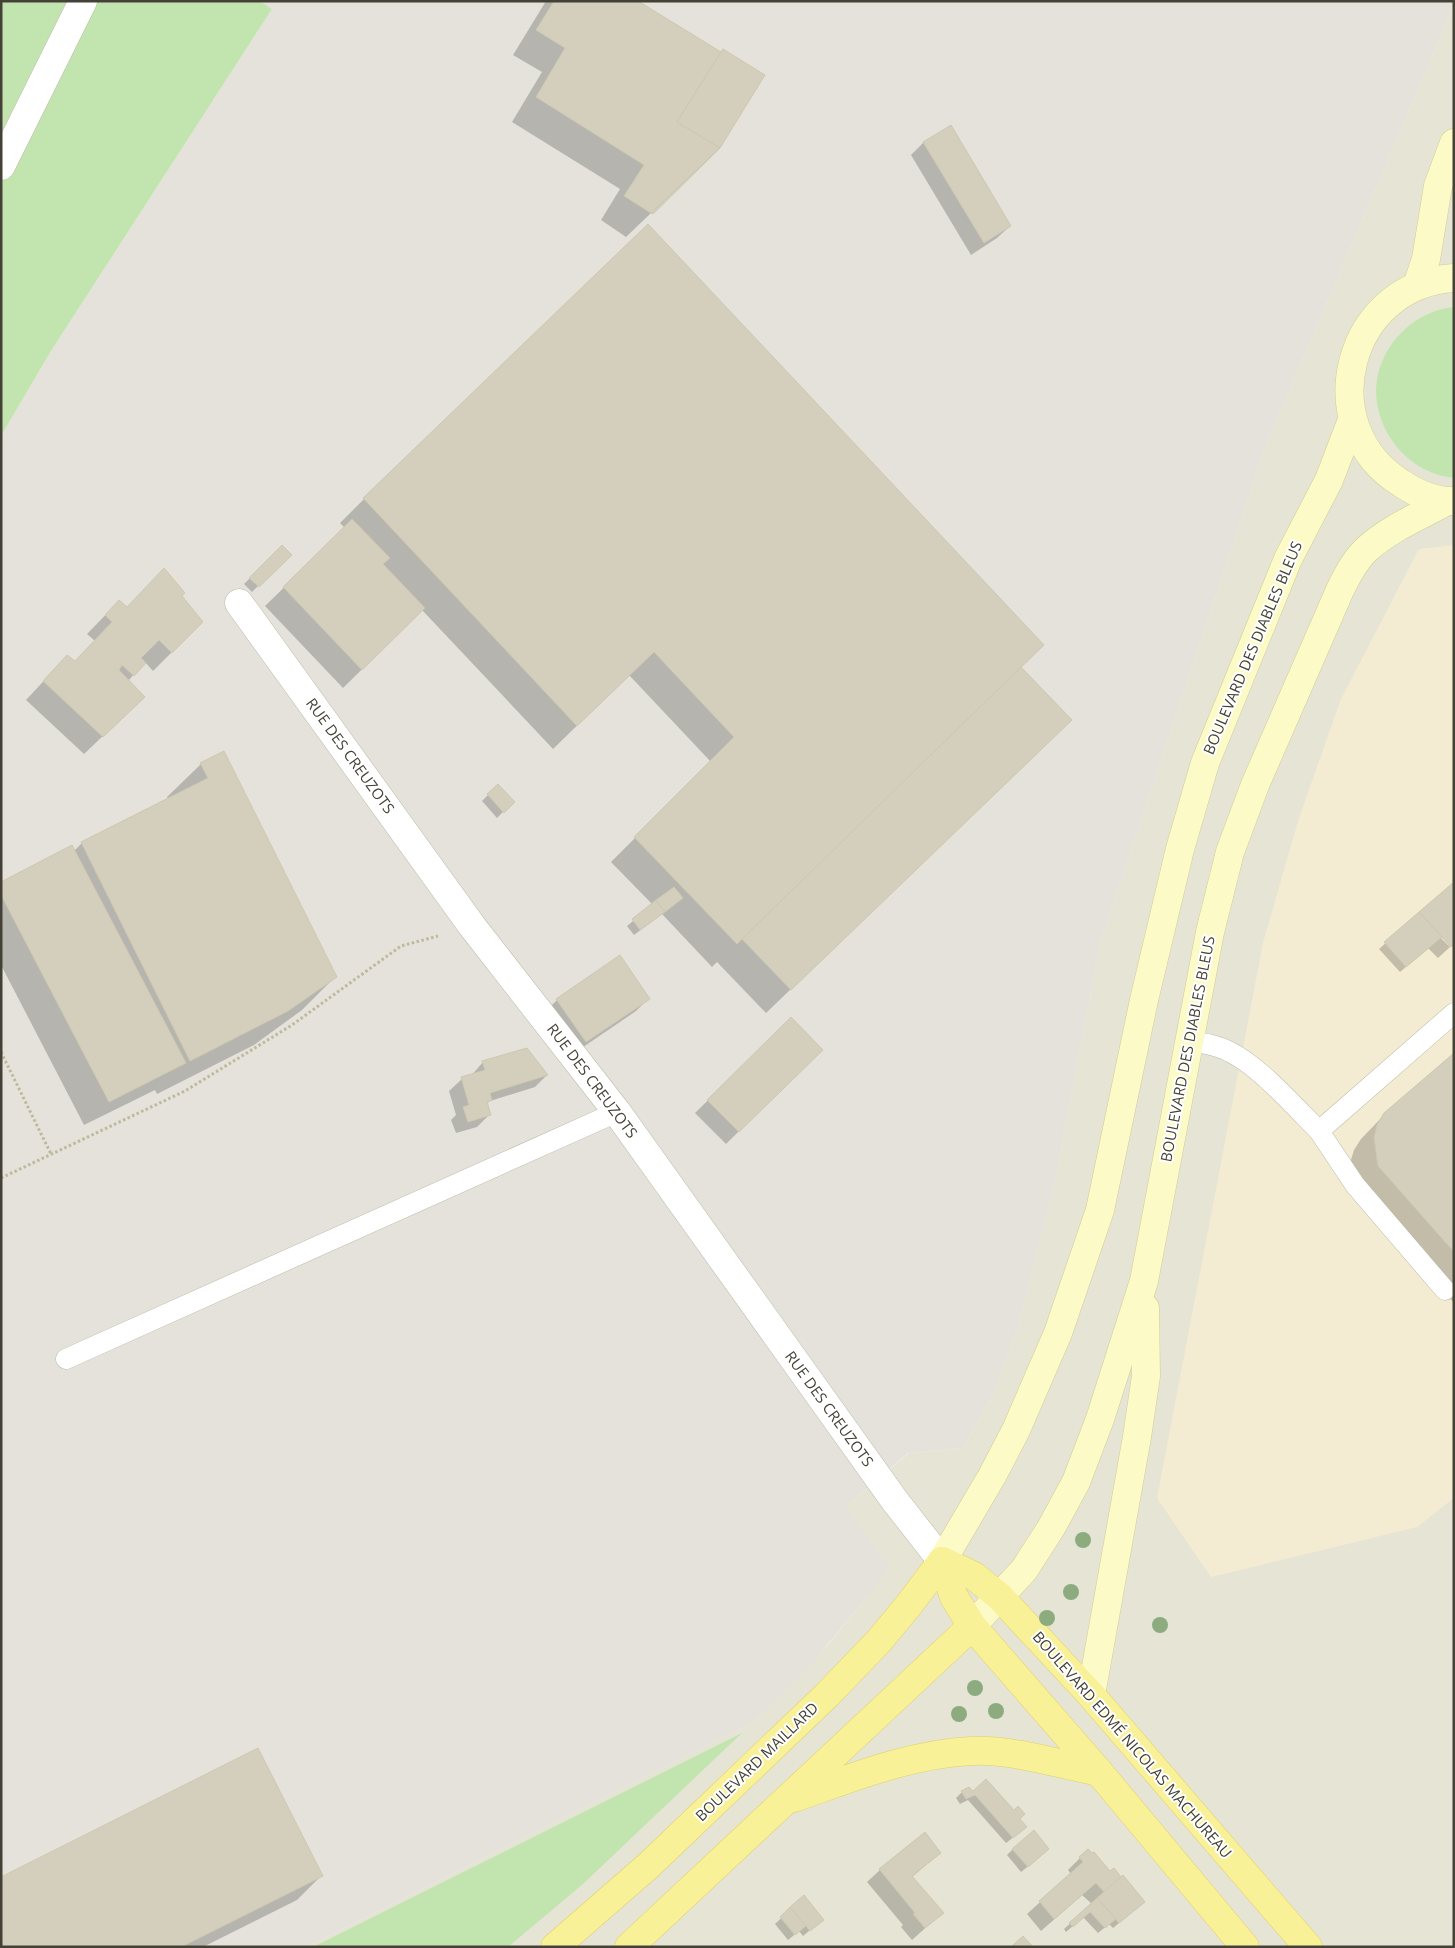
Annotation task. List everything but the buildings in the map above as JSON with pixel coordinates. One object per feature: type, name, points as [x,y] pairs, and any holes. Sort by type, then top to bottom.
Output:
[{"type":"main road","points":[[1417,286],[1426,259],[1438,186],[1454,143]]},
{"type":"main road","points":[[1450,501],[1415,492],[1387,475],[1366,450],[1352,420],[1348,388],[1357,348],[1368,326],[1389,302],[1417,286],[1442,279],[1454,278]]},
{"type":"main road","name":"BOULEVARD DES DIABLES BLEUS","points":[[942,1561],[1016,1430],[1058,1333],[1100,1210],[1144,1000],[1180,848],[1205,763],[1288,559],[1329,480],[1352,420]]},
{"type":"main road","name":"BOULEVARD DES DIABLES BLEUS","points":[[972,1626],[1024,1570],[1047,1535],[1076,1482],[1103,1411],[1144,1281],[1210,932],[1230,852],[1255,785],[1351,568],[1366,549],[1384,536],[1450,501]]},
{"type":"main road","points":[[1091,1696],[1146,1376],[1144,1281]]},
{"type":"main road","points":[[942,1561],[954,1597],[972,1626],[1099,1772],[1245,1947]]},
{"type":"main road","name":"BOULEVARD EDMÉ NICOLAS MACHUREAU","points":[[942,1561],[974,1576],[1000,1597],[1091,1696],[1308,1947]]},
{"type":"main road","name":"BOULEVARD MAILLARD","points":[[555,1947],[648,1866],[827,1695],[878,1642],[942,1561]]},
{"type":"main road","points":[[628,1947],[972,1626]]},
{"type":"main road","points":[[785,1801],[879,1768],[934,1755],[972,1751],[1002,1752],[1099,1772]]},
{"type":"street","points":[[1,166],[83,1]]},
{"type":"street","name":"RUE DES CREUZOTS","points":[[239,603],[472,926],[617,1112],[895,1501],[942,1561]]},
{"type":"lane","points":[[1320,1131],[1454,1013]]},
{"type":"lane","points":[[1190,1040],[1210,1044],[1231,1052],[1253,1067],[1320,1131],[1355,1185],[1445,1290]]},
{"type":"lane","points":[[66,1359],[617,1112]]},
{"type":"path","points":[[1,1178],[185,1091],[292,1026],[401,946],[472,926]]},
{"type":"path","points":[[1,1052],[51,1154]]},
{"type":"shaded area","points":[[260,1],[1454,1],[1454,5],[1265,447],[1100,943],[1052,1195],[1016,1332],[993,1394],[963,1448],[908,1453],[845,1507],[889,1566],[867,1597],[807,1669],[753,1722],[307,1947],[1,1947],[1,436],[51,351],[272,9]]},
{"type":"shaded area","points":[[1454,5],[1454,1947],[307,1947],[753,1722],[827,1646],[867,1597],[845,1507],[909,1453],[963,1448],[993,1394],[1016,1332],[1052,1195],[1100,943],[1265,447]]},
{"type":"shaded area","points":[[1454,545],[1454,1498],[1417,1527],[1211,1577],[1157,1498],[1263,943],[1299,818],[1341,699],[1419,549]]},
{"type":"green space","points":[[1,1],[260,1],[272,9],[51,351],[1,436]]},
{"type":"green space","points":[[1454,307],[1454,478],[1438,475],[1424,469],[1399,450],[1383,423],[1378,408],[1376,392],[1382,361],[1399,335],[1424,316]]},
{"type":"green space","points":[[742,1733],[583,1884],[508,1947],[313,1947]]}]
